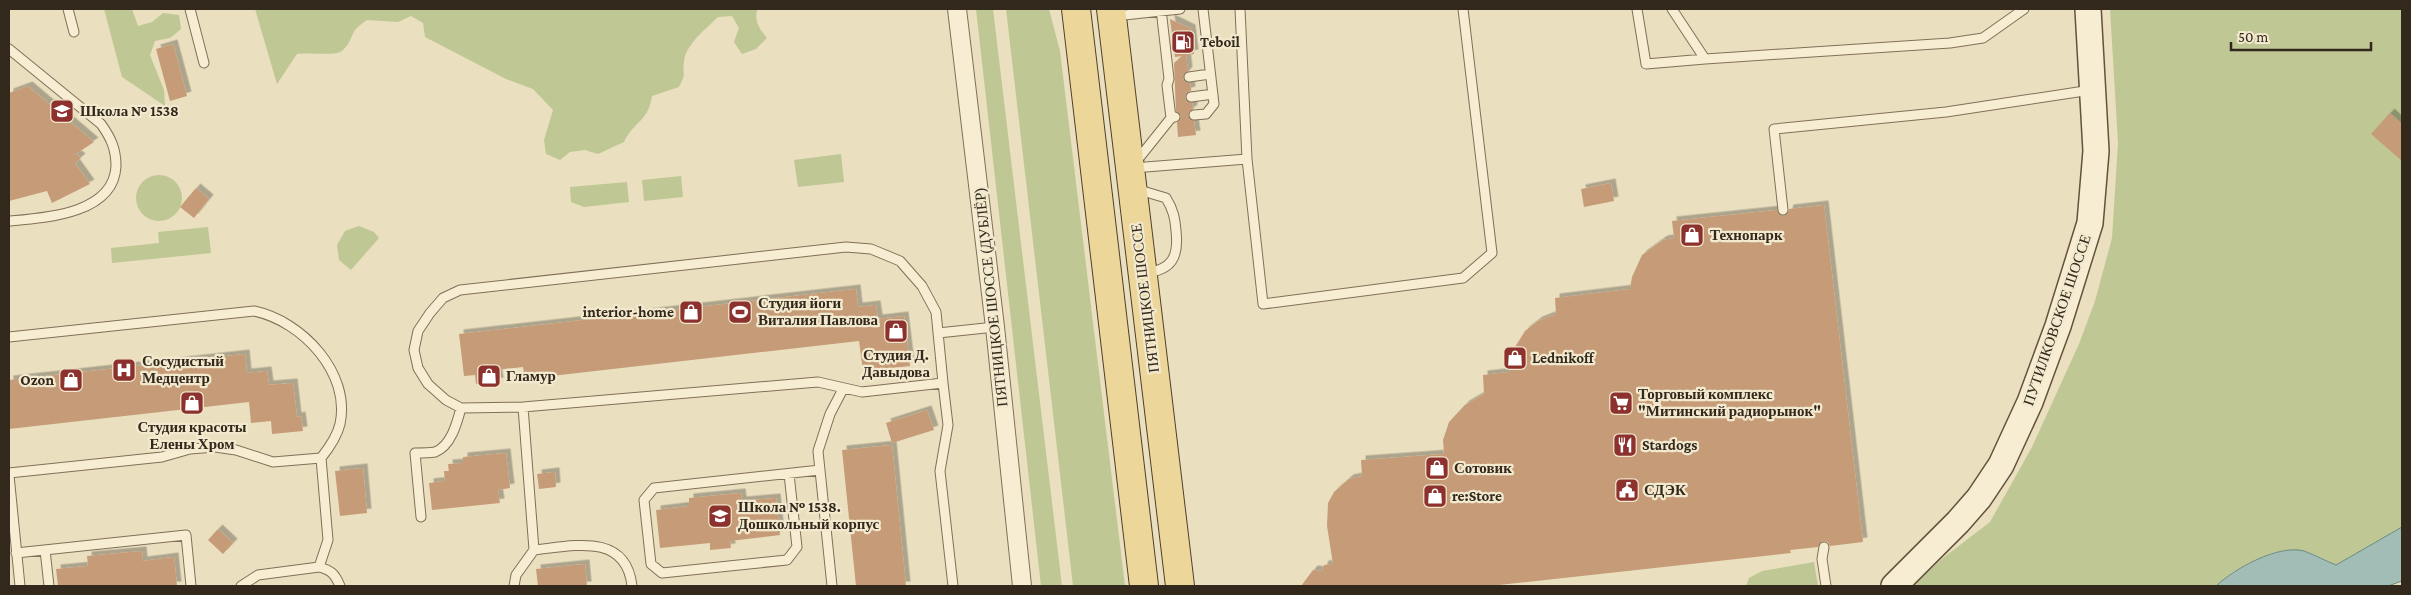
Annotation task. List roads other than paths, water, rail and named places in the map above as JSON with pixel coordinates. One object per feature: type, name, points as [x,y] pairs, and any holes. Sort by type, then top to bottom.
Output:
[{"type":"main road","points":[[1076,9],[1144,586]]},
{"type":"main road","name":"ПЯТНИЦКОЕ ШОССЕ","points":[[1112,13],[1180,586]]},
{"type":"street","name":"ПЯТНИЦКОЕ ШОССЕ (ДУБЛЁР)","points":[[957,9],[995,327],[1022,586]]},
{"type":"street","name":"ПУТИЛКОВСКОЕ ШОССЕ","points":[[1894,586],[1935,547],[1980,498],[2001,465],[2030,402],[2061,318],[2090,223],[2096,151],[2091,90],[2088,9]]},
{"type":"lane","points":[[68,9],[74,32]]},
{"type":"lane","points":[[190,9],[204,63]]},
{"type":"lane","points":[[1112,13],[1180,9]]},
{"type":"lane","points":[[1194,115],[1206,114],[1214,104],[1203,9]]},
{"type":"lane","points":[[1240,9],[1247,159],[1263,304],[1463,278],[1492,253],[1463,9]]},
{"type":"lane","points":[[1637,9],[1646,64],[1950,43],[1983,38],[2024,9]]},
{"type":"lane","points":[[1672,9],[1704,59]]},
{"type":"lane","points":[[1131,178],[1173,118],[1167,85],[1170,79],[1161,10]]},
{"type":"lane","points":[[9,49],[101,124],[112,139],[116,155],[115,173],[110,187],[99,199],[77,210],[47,218],[9,221]]},
{"type":"lane","points":[[1189,77],[1210,74]]},
{"type":"lane","points":[[1783,210],[1774,130],[1946,112],[2091,90]]},
{"type":"lane","points":[[1191,97],[1213,94]]},
{"type":"lane","points":[[1131,178],[1247,159]]},
{"type":"lane","points":[[1131,178],[1166,198],[1174,210],[1178,248],[1172,262],[1158,272],[1142,274]]},
{"type":"lane","points":[[943,383],[862,392],[818,382],[523,407],[461,408],[446,400],[428,384],[418,368],[414,350],[418,331],[430,313],[443,298],[460,290],[846,247],[871,249],[900,261],[922,286],[936,312],[948,424],[940,471],[953,586]]},
{"type":"lane","points":[[9,337],[254,311],[286,322],[313,346],[331,369],[340,394],[340,424],[332,445],[321,458],[273,462],[236,450],[215,447],[190,449],[162,457],[9,474],[20,586]]},
{"type":"lane","points":[[938,333],[995,327]]},
{"type":"lane","points":[[832,586],[818,451],[830,414],[843,389]]},
{"type":"lane","points":[[514,586],[516,575],[534,550],[523,407]]},
{"type":"lane","points":[[421,517],[415,453],[436,452],[448,442],[457,424],[461,408]]},
{"type":"lane","points":[[319,568],[328,540],[321,458]]},
{"type":"lane","points":[[790,474],[797,547],[786,560],[662,573],[651,564],[644,500],[654,488],[820,470]]},
{"type":"lane","points":[[16,553],[186,536],[191,586]]},
{"type":"lane","points":[[534,550],[589,544],[604,547],[620,558],[631,576],[632,586]]},
{"type":"lane","points":[[1824,547],[1822,559],[1826,586]]},
{"type":"lane","points":[[45,550],[49,586]]},
{"type":"lane","points":[[241,586],[258,575],[319,568],[329,570],[336,576],[340,586]]},
{"type":"water","points":[[2402,527],[2402,581],[2388,586],[2216,586],[2245,566],[2282,551],[2304,551],[2336,565]]},
{"type":"place","name":"Teboil","points":[[1183,42]]},
{"type":"place","name":"Школа № 1538","points":[[62,111]]},
{"type":"place","name":"Технопарк","points":[[1692,235]]},
{"type":"place","name":"interior-home","points":[[691,312]]},
{"type":"place","name":"Студия йоги Виталия Павлова","points":[[740,312]]},
{"type":"place","name":"Студия Д. Давыдова","points":[[896,331]]},
{"type":"place","name":"Lednikoff","points":[[1515,358]]},
{"type":"place","name":"Сосудистый Медцентр","points":[[124,370]]},
{"type":"place","name":"Гламур","points":[[489,376]]},
{"type":"place","name":"Ozon","points":[[71,380]]},
{"type":"place","name":"Студия красоты Елены Хром","points":[[192,403]]},
{"type":"place","name":"Торговый комплекс \"Митинский радиорынок\"","points":[[1621,403]]},
{"type":"place","name":"Stardogs","points":[[1625,445]]},
{"type":"place","name":"Сотовик","points":[[1437,468]]},
{"type":"place","name":"СДЭК","points":[[1627,490]]},
{"type":"place","name":"re:Store","points":[[1435,496]]},
{"type":"place","name":"Школа № 1538. Дошкольный корпус","points":[[720,516]]}]
